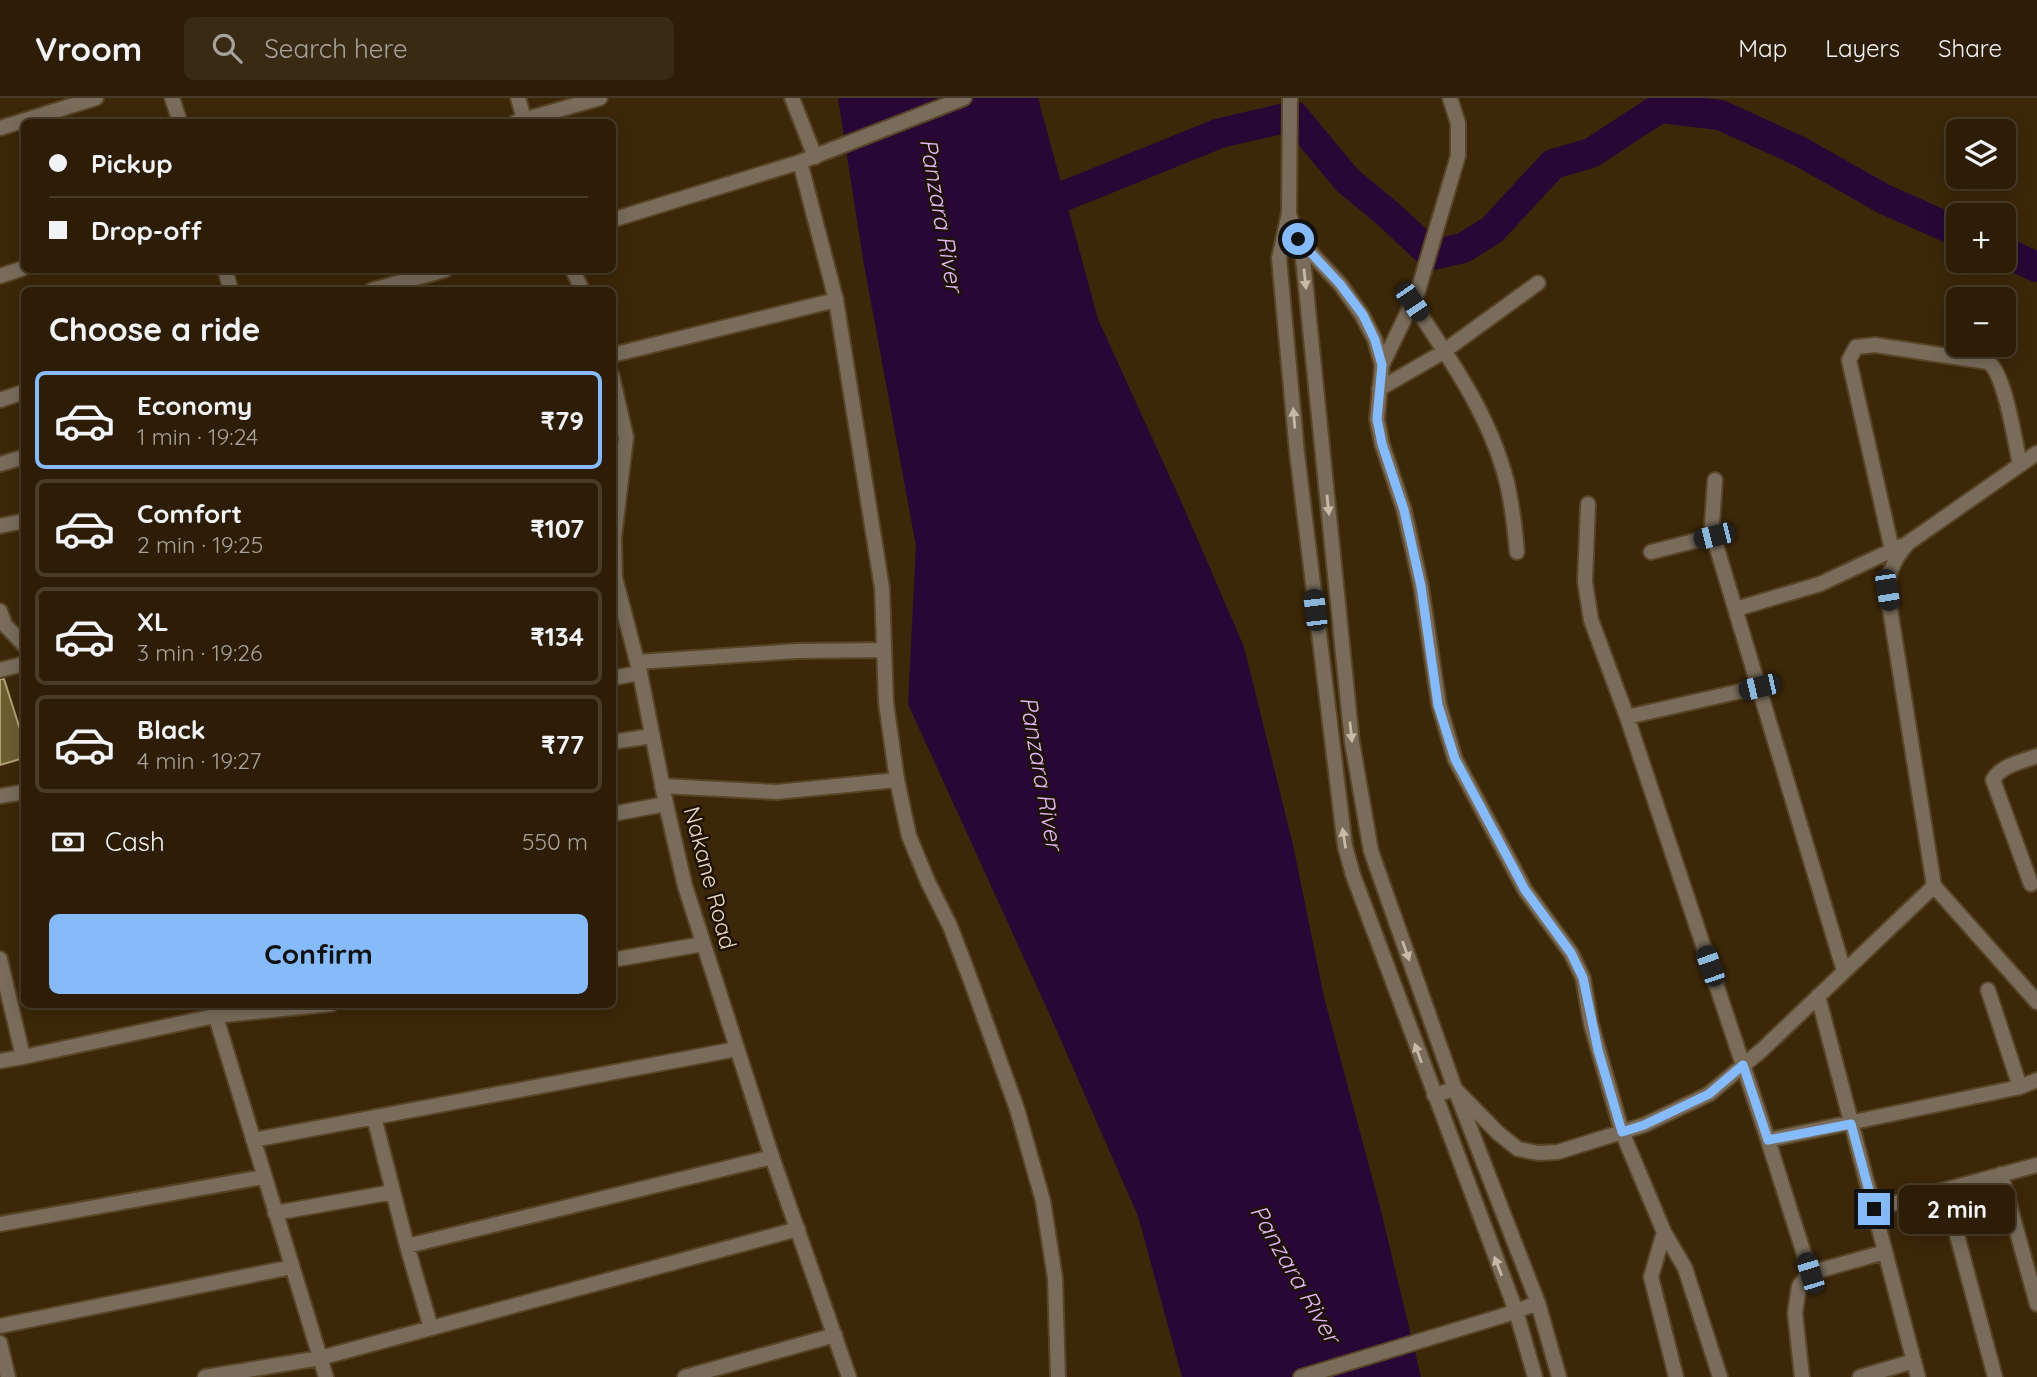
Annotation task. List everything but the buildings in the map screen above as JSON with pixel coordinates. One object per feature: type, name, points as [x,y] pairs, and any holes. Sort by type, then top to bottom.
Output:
[{"type":"street","points":[[29,119],[96,98]]},
{"type":"street","points":[[172,98],[179,119]]},
{"type":"street","points":[[518,98],[522,119]]},
{"type":"street","points":[[532,119],[600,98]]},
{"type":"street","points":[[792,98],[815,157]]},
{"type":"street","points":[[616,219],[815,157],[964,98]]},
{"type":"street","points":[[1290,98],[1289,213],[1279,258],[1297,453],[1345,846],[1509,1314],[1535,1377]]},
{"type":"street","points":[[1450,98],[1458,123],[1458,156],[1415,296],[1382,365],[1377,419],[1382,444],[1404,510],[1421,586],[1438,705],[1455,759],[1525,890],[1571,953],[1579,970],[1604,1075],[1622,1132],[1664,1232],[1685,1268],[1720,1377]]},
{"type":"street","points":[[0,128],[21,121]]},
{"type":"street","points":[[800,162],[836,300],[882,588],[886,703],[897,780],[909,836],[967,970],[1017,1109],[1039,1188],[1055,1278],[1058,1377]]},
{"type":"street","points":[[1289,213],[1303,259],[1352,742],[1371,851],[1455,1089],[1538,1303],[1559,1377]]},
{"type":"street","points":[[1298,239],[1340,284],[1363,315],[1375,340],[1382,365]]},
{"type":"street","points":[[0,276],[21,269]]},
{"type":"street","points":[[383,287],[434,273]]},
{"type":"street","points":[[1379,390],[1445,351],[1538,283]]},
{"type":"street","points":[[1415,296],[1483,417],[1497,450],[1507,484],[1517,552]]},
{"type":"street","points":[[616,354],[836,300]]},
{"type":"street","points":[[1892,550],[1849,360],[1856,347],[1875,345],[1988,362],[1994,366],[2001,382],[2020,465]]},
{"type":"street","points":[[0,400],[21,393]]},
{"type":"street","name":"Nakane Road","points":[[616,393],[626,437],[616,514]]},
{"type":"street","points":[[1736,609],[1820,584],[1908,543],[2037,453]]},
{"type":"street","points":[[0,464],[21,458]]},
{"type":"street","points":[[1715,481],[1714,536],[1844,971]]},
{"type":"street","points":[[1588,504],[1585,582],[1591,620],[1627,717],[1810,1273]]},
{"type":"street","points":[[0,526],[21,522]]},
{"type":"street","points":[[1651,552],[1714,536]]},
{"type":"street","points":[[1908,543],[1894,560],[1887,590],[1934,886],[2037,1002]]},
{"type":"street","name":"Nakane Road","points":[[616,582],[639,667],[685,887],[772,1157],[849,1377]]},
{"type":"street","points":[[0,611],[5,625],[21,642]]},
{"type":"street","points":[[616,676],[639,667],[797,651],[884,650]]},
{"type":"street","points":[[0,670],[21,665]]},
{"type":"street","points":[[1627,717],[1759,687]]},
{"type":"street","points":[[616,741],[652,736]]},
{"type":"street","points":[[2031,884],[1993,780],[2003,769],[2037,756]]},
{"type":"street","points":[[662,786],[777,792],[897,780]]},
{"type":"street","points":[[0,796],[21,792]]},
{"type":"street","points":[[616,813],[666,804]]},
{"type":"street","points":[[1455,1089],[1498,1133],[1518,1149],[1538,1153],[1558,1152],[1644,1125],[1709,1094],[1934,886]]},
{"type":"street","points":[[616,959],[704,944]]},
{"type":"street","points":[[0,959],[23,1057]]},
{"type":"street","points":[[1987,990],[2021,1087]]},
{"type":"street","points":[[1818,996],[1918,1377]]},
{"type":"street","points":[[0,1061],[214,1010],[253,1008]]},
{"type":"street","points":[[214,1010],[326,1377]]},
{"type":"street","points":[[253,1140],[737,1049]]},
{"type":"street","points":[[1768,1140],[2021,1087],[2037,1080]]},
{"type":"street","points":[[1434,1095],[1455,1089]]},
{"type":"street","points":[[374,1117],[431,1328]]},
{"type":"street","points":[[407,1246],[772,1157]]},
{"type":"street","points":[[1874,1209],[2037,1164]]},
{"type":"street","points":[[2001,1174],[2037,1304]]},
{"type":"street","points":[[0,1224],[263,1177]]},
{"type":"street","points":[[1945,1190],[1995,1377]]},
{"type":"street","points":[[275,1213],[393,1192]]},
{"type":"street","points":[[205,1377],[320,1358],[798,1229]]},
{"type":"street","points":[[1664,1232],[1651,1277],[1676,1377]]},
{"type":"street","points":[[1802,1377],[1795,1313],[1799,1286],[1810,1273],[1885,1252]]},
{"type":"street","points":[[0,1326],[292,1267]]},
{"type":"street","points":[[1301,1377],[1538,1303]]},
{"type":"street","points":[[685,1377],[712,1374],[835,1335]]},
{"type":"street","points":[[0,1343],[8,1377]]},
{"type":"street","points":[[1860,1377],[1914,1361]]},
{"type":"water","name":"Panzara River","points":[[838,98],[1038,98],[1098,319],[1244,647],[1293,845],[1324,997],[1380,1207],[1421,1377],[1182,1377],[1138,1216],[908,704],[916,546],[863,259]]},
{"type":"waterway","points":[[1027,211],[1220,133],[1294,116],[1347,180],[1432,255],[1463,248],[1492,230],[1553,164],[1591,153],[1660,108],[1720,115],[1799,151],[1884,199],[1946,227]]},
{"type":"waterway","points":[[2016,257],[2037,267]]},
{"type":"route","points":[[1298,239],[1340,284],[1363,315],[1375,340],[1382,365],[1377,419],[1382,444],[1404,510],[1421,586],[1438,705],[1455,759],[1497,841],[1525,890],[1571,953],[1583,978],[1591,1024],[1622,1132],[1644,1125],[1709,1094],[1743,1065],[1768,1140],[1851,1124],[1874,1209]]}]
